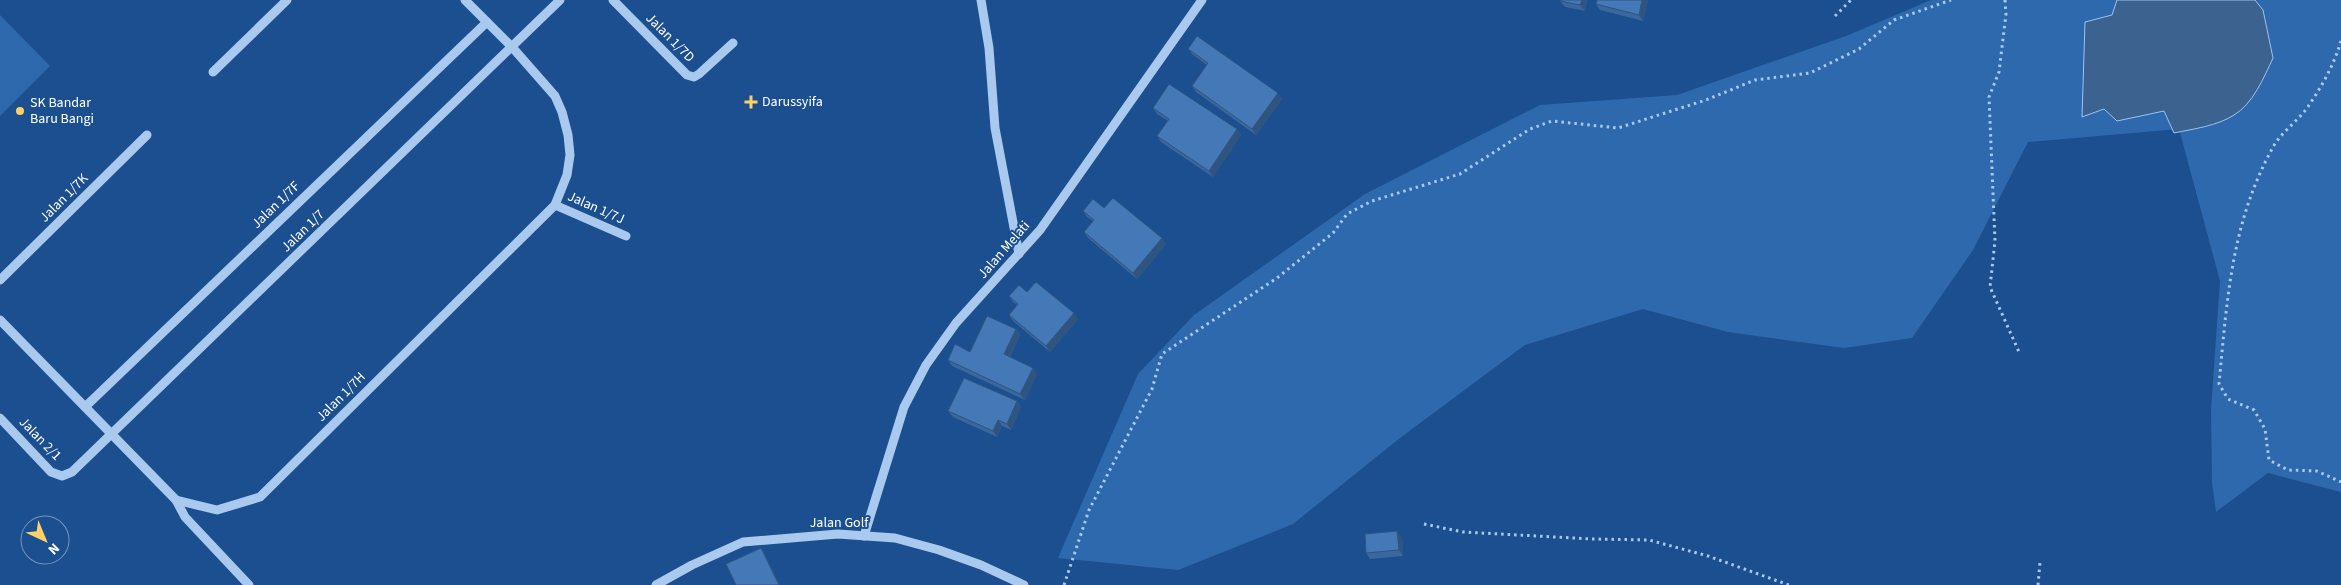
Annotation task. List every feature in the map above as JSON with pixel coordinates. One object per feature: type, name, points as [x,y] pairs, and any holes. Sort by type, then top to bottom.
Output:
[{"type":"street","points":[[213,72],[287,0]]},
{"type":"street","name":"Jalan 1/7H","points":[[176,500],[217,510],[260,497],[554,205],[566,175],[570,155],[568,135],[562,112],[555,96],[512,47],[465,0]]},
{"type":"street","name":"Jalan 1/7","points":[[62,476],[72,472],[112,436],[560,0]]},
{"type":"street","name":"Jalan 1/7D","points":[[613,0],[687,75],[694,77],[700,74],[732,43]]},
{"type":"street","points":[[981,0],[989,48],[995,128],[1019,254]]},
{"type":"street","name":"Jalan Melati","points":[[864,536],[904,407],[926,365],[956,322],[1019,254],[1066,195],[1202,0]]},
{"type":"street","name":"Jalan 1/7F","points":[[85,407],[487,22]]},
{"type":"street","name":"Jalan 1/7K","points":[[0,280],[147,135]]},
{"type":"street","name":"Jalan 1/7J","points":[[554,205],[626,236]]},
{"type":"street","points":[[0,320],[176,500],[185,517],[249,585]]},
{"type":"street","name":"Jalan 2/1","points":[[0,418],[51,472],[62,476]]},
{"type":"street","name":"Jalan Golf","points":[[656,585],[692,565],[743,542],[838,534],[895,538],[939,550],[981,565],[1024,585]]},
{"type":"path","points":[[1835,16],[1851,0]]},
{"type":"path","points":[[1064,585],[1089,510],[1152,389],[1162,354],[1277,278],[1333,232],[1346,214],[1372,201],[1460,174],[1530,129],[1552,121],[1618,128],[1706,100],[1755,80],[1810,73],[1859,49],[1894,20],[1951,0]]},
{"type":"path","points":[[2005,0],[2006,14],[1999,72],[1989,97],[1996,241],[1990,287],[2018,352]]},
{"type":"path","points":[[2341,41],[2335,61],[2306,109],[2274,146],[2258,178],[2238,234],[2231,265],[2218,384],[2228,399],[2254,410],[2265,428],[2269,460],[2288,470],[2317,471],[2341,482]]},
{"type":"path","points":[[1424,524],[1463,532],[1648,540],[1708,556],[1789,585]]},
{"type":"path","points":[[2038,585],[2040,562]]},
{"type":"shaded area","points":[[1931,0],[2341,0],[2341,492],[2268,473],[2216,512],[2212,483],[2211,410],[2220,281],[2179,129],[2028,142],[1973,250],[1912,338],[1844,348],[1728,332],[1643,309],[1525,345],[1400,438],[1293,524],[1178,570],[1058,558],[1138,374],[1194,315],[1365,194],[1540,105],[1677,95],[1846,36]]},
{"type":"shaded area","points":[[2117,0],[2255,0],[2263,10],[2273,58],[2262,81],[2247,104],[2234,115],[2220,122],[2174,133],[2164,111],[2117,121],[2104,109],[2082,117],[2085,22],[2112,15]]},
{"type":"shaded area","points":[[0,15],[50,66],[0,116]]},
{"type":"building","points":[[1561,0],[1582,0],[1580,5]]},
{"type":"building","points":[[1597,0],[1642,0],[1639,15],[1596,4]]},
{"type":"building","points":[[1197,36],[1278,93],[1252,129],[1192,86],[1208,63],[1188,49]]},
{"type":"building","points":[[1169,84],[1237,129],[1209,171],[1157,136],[1169,119],[1153,108]]},
{"type":"building","points":[[1113,198],[1162,238],[1133,273],[1084,232],[1094,220],[1083,211],[1093,199],[1104,208]]},
{"type":"building","points":[[1036,282],[1074,313],[1046,346],[1009,315],[1018,304],[1009,296],[1019,285],[1027,292]]},
{"type":"building","points":[[987,316],[1016,329],[1004,354],[1033,368],[1020,394],[948,360],[955,344],[970,352]]},
{"type":"building","points":[[964,378],[1017,401],[1007,424],[998,420],[993,431],[948,411]]},
{"type":"building","points":[[1397,531],[1399,550],[1366,553],[1365,534]]},
{"type":"building","points":[[761,548],[779,585],[736,585],[726,564]]},
{"type":"place","name":"Darussyifa","points":[[751,102]]},
{"type":"place","name":"SK Bandar Baru Bangi","points":[[20,111]]}]
